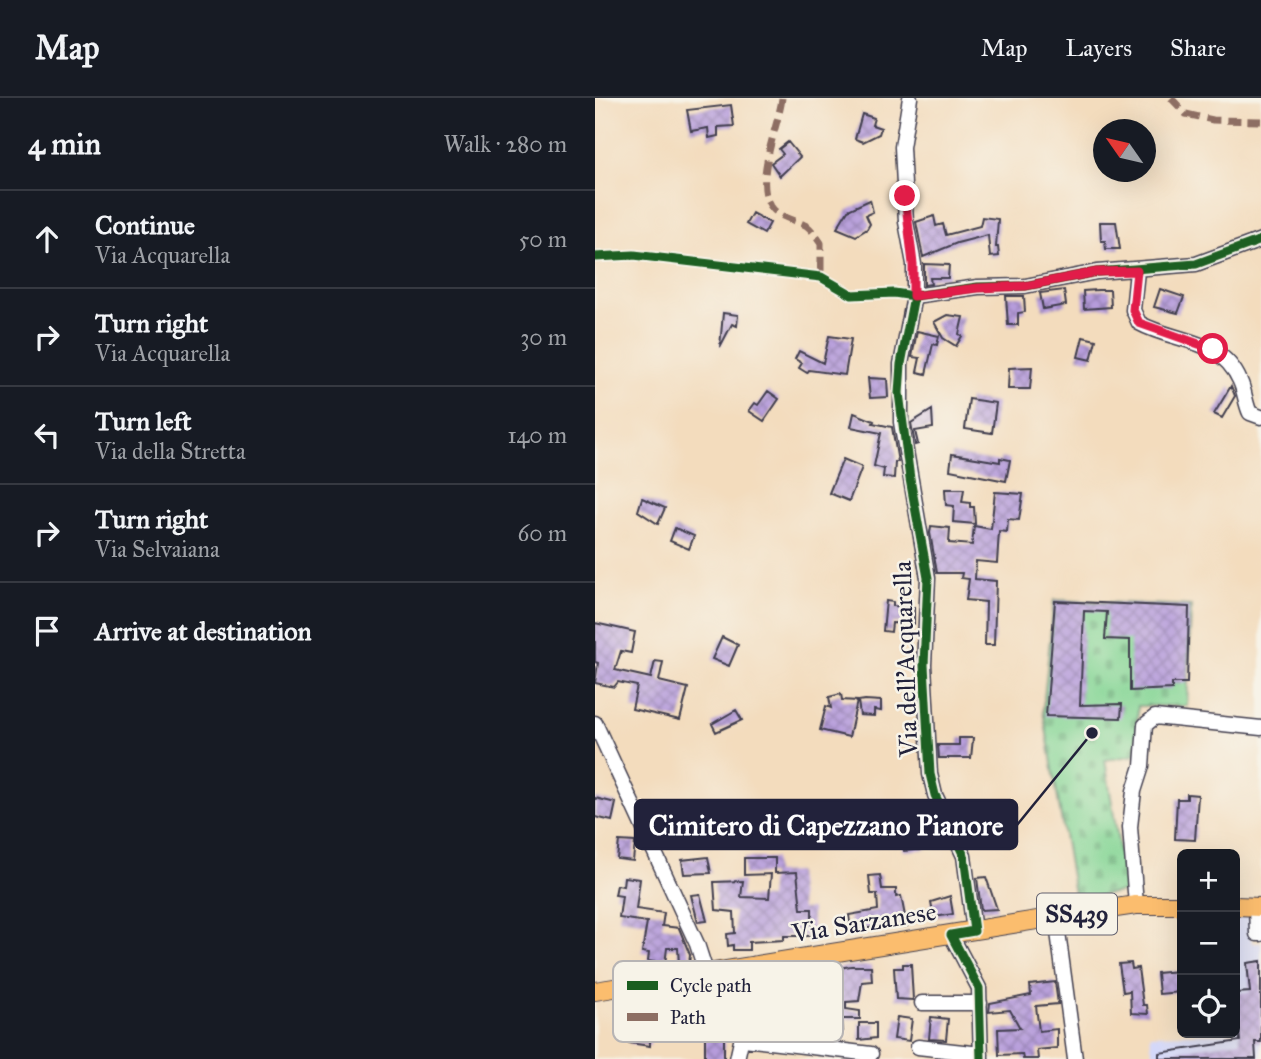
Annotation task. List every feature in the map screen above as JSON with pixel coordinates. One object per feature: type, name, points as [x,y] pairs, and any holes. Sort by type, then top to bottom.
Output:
[{"type":"main road","name":"Via Sarzanese","points":[[789,961],[1136,905],[1177,905]]},
{"type":"main road","points":[[1240,906],[1259,907]]},
{"type":"main road","name":"Via Sarzanese","points":[[595,991],[613,988]]},
{"type":"street","name":"Via dell'Acquarella","points":[[910,98],[902,147],[913,264],[913,296],[901,364],[899,393],[909,479],[928,578],[925,665],[930,774],[935,795],[964,856],[974,931]]},
{"type":"street","points":[[913,296],[978,288],[1025,286],[1097,272],[1137,271],[1196,264],[1261,240]]},
{"type":"street","points":[[1137,271],[1133,310],[1139,323],[1181,336],[1223,356],[1240,381],[1250,413],[1261,417]]},
{"type":"street","points":[[1136,905],[1131,827],[1134,791],[1142,765],[1145,725],[1155,717],[1261,728]]},
{"type":"street","points":[[595,723],[602,754],[697,944],[702,961]]},
{"type":"street","points":[[1259,907],[1257,934],[1261,934]]},
{"type":"street","points":[[1056,917],[1075,1059]]},
{"type":"street","points":[[918,1047],[981,1057],[980,1003],[974,977],[951,935]]},
{"type":"street","points":[[926,1007],[980,1003]]},
{"type":"street","points":[[737,1059],[743,1042]]},
{"type":"street","points":[[776,1042],[871,1054]]},
{"type":"shaded area","points":[[1240,914],[1250,914],[1252,943],[1261,943],[1261,1059],[1153,1059],[1150,1035],[1240,1038]]},
{"type":"green space","points":[[1054,600],[1191,606],[1187,706],[1138,706],[1136,755],[1105,760],[1126,891],[1075,900],[1043,710]]},
{"type":"building","points":[[731,105],[734,126],[718,127],[718,136],[709,138],[708,128],[691,131],[687,110]]},
{"type":"building","points":[[862,114],[874,118],[872,125],[881,128],[879,134],[863,142],[855,139]]},
{"type":"building","points":[[788,142],[800,157],[780,176],[771,163],[783,154],[779,149]]},
{"type":"building","points":[[870,200],[873,212],[866,215],[870,224],[867,229],[856,236],[837,228],[848,210]]},
{"type":"building","points":[[752,213],[770,223],[764,234],[746,224]]},
{"type":"building","points":[[934,216],[936,226],[943,224],[946,235],[980,226],[982,217],[998,219],[996,247],[999,256],[990,257],[988,235],[957,243],[923,257],[916,222]]},
{"type":"building","points":[[1100,222],[1116,222],[1120,249],[1106,249],[1105,241],[1101,241]]},
{"type":"building","points":[[924,264],[949,265],[948,278],[930,278],[931,284],[924,285]]},
{"type":"building","points":[[1160,289],[1184,297],[1178,313],[1154,307]]},
{"type":"building","points":[[1064,290],[1066,305],[1043,309],[1040,293]]},
{"type":"building","points":[[1110,290],[1111,307],[1084,309],[1083,291]]},
{"type":"building","points":[[1006,296],[1024,296],[1025,312],[1018,313],[1018,325],[1008,325]]},
{"type":"building","points":[[723,313],[738,315],[737,326],[732,324],[720,347]]},
{"type":"building","points":[[947,315],[963,317],[959,334],[962,336],[956,346],[943,338],[934,322]]},
{"type":"building","points":[[917,331],[939,336],[937,345],[933,344],[926,374],[917,372],[920,358],[912,357]]},
{"type":"building","points":[[829,336],[851,339],[845,375],[809,370],[807,373],[799,368],[802,363],[795,359],[799,351],[823,363]]},
{"type":"building","points":[[1083,337],[1096,340],[1091,360],[1078,357]]},
{"type":"building","points":[[1032,367],[1030,389],[1008,389],[1009,368]]},
{"type":"building","points":[[868,378],[887,379],[888,397],[870,398]]},
{"type":"building","points":[[1231,386],[1235,396],[1222,418],[1214,414]]},
{"type":"building","points":[[768,391],[779,399],[764,421],[749,411],[755,403],[758,405]]},
{"type":"building","points":[[969,399],[996,403],[992,433],[965,429]]},
{"type":"building","points":[[932,410],[933,428],[915,431],[918,444],[915,445],[911,423]]},
{"type":"building","points":[[854,413],[874,421],[873,423],[892,427],[898,462],[895,462],[894,478],[883,477],[884,469],[874,466],[881,433],[851,427]]},
{"type":"building","points":[[952,454],[1000,462],[1000,458],[1010,460],[1006,481],[950,470]]},
{"type":"building","points":[[843,459],[862,467],[849,501],[829,493]]},
{"type":"building","points":[[945,489],[964,489],[962,502],[970,503],[970,507],[974,507],[975,524],[953,522],[954,506],[946,505]]},
{"type":"building","points":[[995,492],[1023,494],[1019,520],[1008,519],[1007,532],[999,531],[997,563],[976,561],[975,579],[996,581],[994,645],[985,645],[986,602],[966,600],[969,579],[961,578],[962,573],[937,573],[930,533],[931,526],[950,528],[949,543],[972,545],[974,526],[991,529]]},
{"type":"building","points":[[642,498],[665,508],[658,524],[638,511]]},
{"type":"building","points":[[675,528],[694,536],[689,549],[670,541]]},
{"type":"building","points":[[886,601],[893,602],[893,606],[914,607],[914,624],[892,623],[891,632],[883,631]]},
{"type":"building","points":[[1055,601],[1189,607],[1187,683],[1172,683],[1172,689],[1130,691],[1130,640],[1105,639],[1107,612],[1084,611],[1080,705],[1122,704],[1121,718],[1046,716]]},
{"type":"building","points":[[595,623],[635,632],[631,653],[621,651],[615,670],[651,678],[655,661],[663,662],[659,681],[688,688],[680,720],[632,709],[637,686],[618,682],[614,687],[595,683],[598,663],[595,662]]},
{"type":"building","points":[[722,637],[738,645],[729,666],[712,659]]},
{"type":"building","points":[[841,694],[842,700],[857,701],[849,737],[820,730],[826,706],[831,708],[829,697]]},
{"type":"building","points":[[858,701],[881,701],[881,711],[874,710],[874,716],[860,715]]},
{"type":"building","points":[[736,710],[742,720],[716,732],[712,724]]},
{"type":"building","points":[[959,738],[973,738],[971,758],[939,758],[938,745],[959,745]]},
{"type":"building","points":[[1187,794],[1198,795],[1195,840],[1175,839],[1177,799],[1187,799]]},
{"type":"building","points":[[595,798],[616,803],[612,821],[595,817]]},
{"type":"building","points":[[919,823],[919,831],[925,830],[926,849],[904,851],[900,832],[903,832],[902,825]]},
{"type":"building","points":[[619,841],[635,842],[633,861],[617,859]]},
{"type":"building","points":[[708,857],[711,873],[684,874],[682,860]]},
{"type":"building","points":[[744,858],[775,858],[775,873],[797,872],[801,909],[812,909],[812,936],[784,936],[784,940],[749,942],[749,950],[733,950],[733,945],[728,946],[727,934],[735,933],[734,912],[716,910],[714,882],[743,881],[741,897],[769,898],[771,874],[744,875]]},
{"type":"building","points":[[880,875],[882,889],[896,889],[896,897],[901,896],[907,926],[888,928],[887,925],[851,931],[849,915],[878,910],[877,894],[871,894],[869,876]]},
{"type":"building","points":[[624,877],[640,879],[636,909],[664,913],[662,926],[679,928],[690,955],[689,961],[679,961],[678,948],[667,948],[665,961],[648,961],[649,953],[642,952],[647,922],[619,918],[622,896],[615,895],[617,885],[623,886]]},
{"type":"building","points":[[986,877],[997,909],[981,910],[977,878]]},
{"type":"building","points":[[700,894],[707,921],[698,922],[691,895]]},
{"type":"building","points":[[950,896],[953,914],[934,917],[931,902]]},
{"type":"building","points":[[1261,961],[1261,1042],[1255,1042],[1256,1059],[1159,1059],[1159,1053],[1240,1041],[1240,993],[1250,992],[1247,963]]},
{"type":"building","points":[[1131,963],[1132,969],[1138,968],[1143,1005],[1147,1005],[1148,1014],[1131,1013],[1130,991],[1123,992],[1119,964]]},
{"type":"building","points":[[903,964],[911,964],[913,1000],[896,999],[894,968],[903,968]]},
{"type":"building","points":[[871,966],[872,981],[862,982],[859,1001],[846,1002],[846,1009],[860,1011],[860,1019],[843,1019],[843,967]]},
{"type":"building","points":[[1177,971],[1177,992],[1159,994],[1157,973]]},
{"type":"building","points":[[1055,982],[1058,1004],[1036,1006],[1039,1031],[1057,1029],[1057,1048],[1037,1050],[1038,1059],[1023,1059],[1022,1054],[999,1055],[998,1029],[1020,1028],[1010,1010],[989,1012],[990,1003],[1031,995],[1030,985]]},
{"type":"building","points":[[897,1017],[912,1019],[909,1041],[894,1039]]},
{"type":"building","points":[[931,1017],[948,1019],[946,1040],[929,1039]]},
{"type":"building","points":[[859,1023],[876,1023],[876,1038],[859,1040]]},
{"type":"building","points":[[650,1042],[650,1046],[629,1043]]},
{"type":"building","points":[[705,1042],[724,1042],[724,1059],[705,1059]]},
{"type":"marked path","points":[[782,98],[765,171],[767,199],[776,212],[807,226],[821,243],[821,277]]},
{"type":"marked path","points":[[1171,98],[1186,114],[1213,120],[1261,121]]},
{"type":"cycle path","points":[[595,257],[634,255],[821,277],[852,295],[894,293],[914,296],[978,287],[1025,286],[1097,272],[1196,264],[1261,240]]},
{"type":"cycle path","points":[[914,296],[901,364],[899,393],[910,479],[928,578],[924,665],[930,774],[935,795],[964,856],[974,931],[951,935],[979,988],[981,1059]]},
{"type":"place","name":"Cimitero di Capezzano Pianore","points":[[1092,733]]},
{"type":"route","points":[[905,196],[913,264],[913,296],[978,288],[1025,286],[1097,272],[1137,271],[1133,310],[1139,323],[1213,349]]}]
